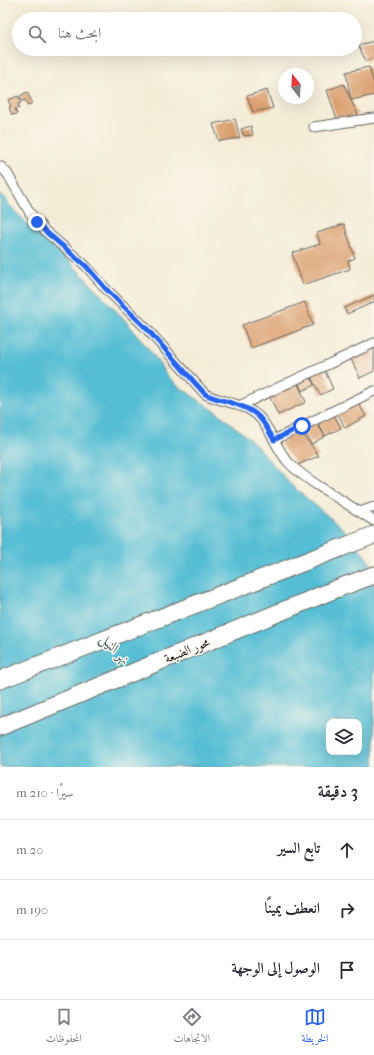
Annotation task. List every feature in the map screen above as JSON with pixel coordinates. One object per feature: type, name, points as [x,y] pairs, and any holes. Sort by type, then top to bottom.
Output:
[{"type":"highway","points":[[0,680],[374,535]]},
{"type":"highway","name":"محور الضبعة","points":[[0,727],[336,589],[374,575]]},
{"type":"street","points":[[314,127],[374,118]]},
{"type":"street","points":[[0,166],[7,173],[30,213],[45,231],[86,266],[106,289],[146,328],[205,394],[239,406],[258,416],[266,425],[287,460],[295,469],[374,521]]},
{"type":"street","points":[[239,406],[374,343]]},
{"type":"street","points":[[274,440],[374,391]]},
{"type":"street","points":[[360,512],[374,507]]},
{"type":"water","name":"نهر النيل","points":[[0,193],[13,209],[71,263],[125,320],[152,353],[168,377],[178,386],[218,413],[252,441],[291,485],[352,538],[374,568],[374,767],[0,767]]},
{"type":"building","points":[[374,41],[374,57],[366,61],[362,53],[362,44]]},
{"type":"building","points":[[369,67],[374,84],[374,95],[351,100],[346,72]]},
{"type":"building","points":[[344,84],[358,115],[338,123],[327,90]]},
{"type":"building","points":[[267,90],[273,108],[253,112],[247,96]]},
{"type":"building","points":[[27,92],[31,100],[31,104],[28,106],[25,100],[22,101],[20,96]]},
{"type":"building","points":[[18,96],[21,103],[18,104],[19,108],[15,109],[17,114],[12,115],[9,107],[11,106],[8,100]]},
{"type":"building","points":[[235,119],[240,138],[219,141],[213,124]]},
{"type":"building","points":[[251,126],[253,135],[244,136],[241,129]]},
{"type":"building","points":[[344,224],[355,258],[348,261],[350,269],[303,285],[292,253],[320,244],[317,233]]},
{"type":"building","points":[[374,295],[374,302],[347,314],[344,308]]},
{"type":"building","points":[[305,302],[313,325],[251,348],[242,325]]},
{"type":"building","points":[[374,345],[374,371],[360,378],[350,357]]},
{"type":"building","points":[[324,369],[333,389],[320,395],[310,375]]},
{"type":"building","points":[[310,376],[314,385],[302,391],[298,382]]},
{"type":"building","points":[[297,382],[306,402],[278,415],[269,395]]},
{"type":"building","points":[[358,403],[366,416],[345,428],[338,414]]},
{"type":"building","points":[[334,415],[341,428],[325,436],[318,423]]},
{"type":"building","points":[[316,422],[325,436],[312,444],[303,430]]},
{"type":"building","points":[[299,429],[319,456],[297,465],[280,444]]},
{"type":"route","points":[[37,222],[45,231],[86,266],[106,289],[146,328],[205,394],[248,410],[258,416],[266,425],[274,440],[302,426]]}]
